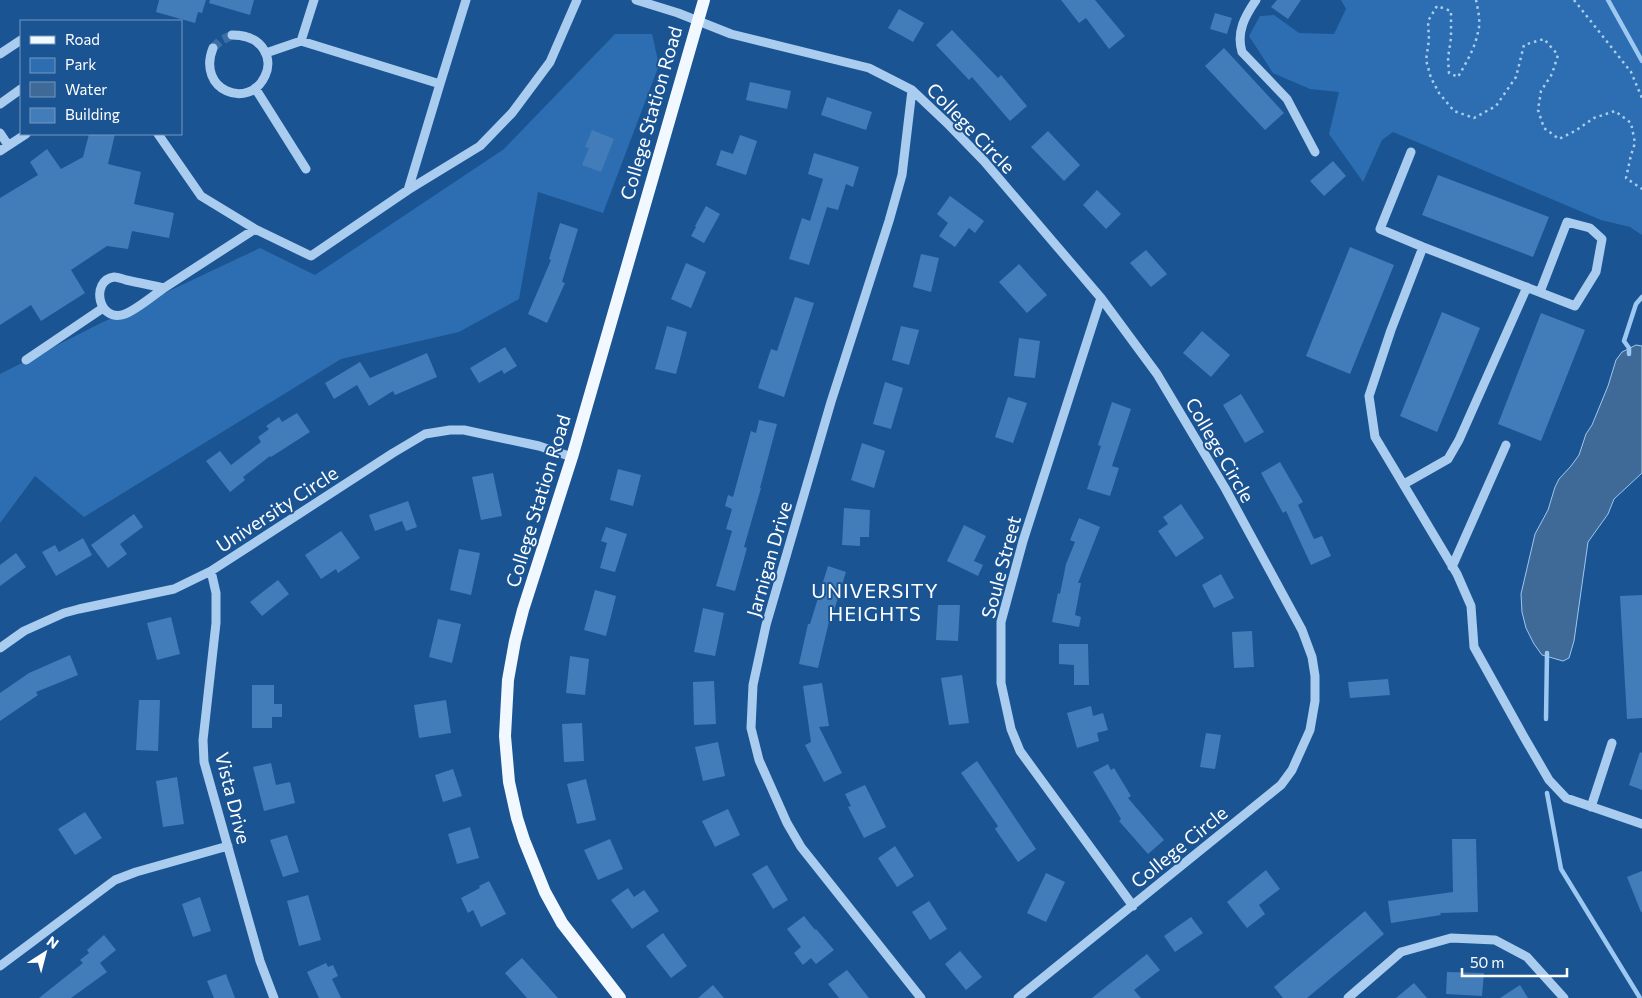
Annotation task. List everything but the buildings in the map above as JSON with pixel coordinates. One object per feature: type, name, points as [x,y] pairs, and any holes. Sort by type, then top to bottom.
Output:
[{"type":"main road","name":"College Station Road","points":[[620,998],[571,935],[545,892],[524,840],[509,782],[505,736],[508,680],[514,641],[572,457],[704,0]]},
{"type":"street","points":[[301,41],[314,0]]},
{"type":"street","points":[[408,190],[466,0]]},
{"type":"street","points":[[159,135],[201,196],[255,229],[311,256],[408,190],[480,146],[512,113],[550,62],[577,0]]},
{"type":"street","name":"College Circle","points":[[636,0],[697,20],[731,34],[869,68],[912,90],[984,161],[1101,298],[1156,374],[1225,488],[1302,630],[1312,657],[1315,676],[1315,701],[1310,730],[1292,770],[1281,785],[1134,906],[1018,998]]},
{"type":"street","points":[[1256,0],[1246,15],[1240,30],[1239,42],[1242,52],[1287,99],[1315,152]]},
{"type":"street","points":[[213,48],[209,58],[209,68],[212,78],[219,86],[226,91],[236,94],[246,93],[255,88],[263,81],[267,72],[266,53],[260,44],[252,38],[232,35]]},
{"type":"street","points":[[0,54],[20,41]]},
{"type":"street","points":[[266,53],[301,41],[440,84]]},
{"type":"street","points":[[255,88],[306,169]]},
{"type":"street","name":"Jarnigan Drive","points":[[912,90],[902,175],[831,402],[766,625],[753,685],[751,728],[758,760],[787,823],[801,846],[921,998]]},
{"type":"street","points":[[0,104],[20,91]]},
{"type":"street","points":[[0,133],[8,145]]},
{"type":"street","points":[[0,151],[24,135]]},
{"type":"street","points":[[1411,152],[1380,229],[1424,248],[1575,306],[1596,272],[1602,239],[1590,228],[1567,222],[1540,292]]},
{"type":"street","points":[[164,288],[114,278],[106,281],[101,287],[100,301],[103,308],[109,313],[116,316],[126,314],[255,229]]},
{"type":"street","points":[[1424,248],[1369,396],[1376,437],[1452,567],[1471,606],[1474,647],[1549,780],[1566,798],[1642,824]]},
{"type":"street","points":[[1404,484],[1448,459],[1452,453],[1527,287]]},
{"type":"street","name":"Soule Street","points":[[1101,298],[1024,541],[1001,622],[1001,682],[1011,729],[1020,751],[1134,906]]},
{"type":"street","points":[[26,360],[103,308]]},
{"type":"street","name":"University Circle","points":[[0,648],[24,631],[64,614],[174,589],[211,571],[425,434],[464,430],[539,446],[572,457]]},
{"type":"street","points":[[1452,567],[1506,445]]},
{"type":"street","name":"Vista Drive","points":[[211,571],[216,593],[216,623],[203,740],[204,762],[260,961],[274,998]]},
{"type":"street","points":[[1591,808],[1612,742]]},
{"type":"street","points":[[0,966],[115,880],[136,872],[228,846]]},
{"type":"street","points":[[1348,998],[1401,952],[1451,938],[1495,940],[1527,957],[1564,998]]},
{"type":"path","points":[[1476,0],[1479,14],[1479,31],[1466,64],[1458,77],[1449,73],[1451,11],[1437,6],[1428,20],[1429,40],[1426,60],[1431,78],[1454,111],[1474,118],[1496,106],[1516,77],[1524,45],[1544,39],[1558,55],[1552,74],[1541,91],[1538,110],[1544,128],[1559,139],[1594,118],[1615,111],[1631,123],[1635,143],[1626,178],[1642,189]]},
{"type":"path","points":[[1574,0],[1631,72],[1642,98]]},
{"type":"green space","points":[[1341,0],[1642,0],[1642,235],[1630,227],[1601,220],[1393,132],[1382,140],[1363,182],[1329,134],[1339,92],[1310,89],[1273,73],[1249,36],[1260,16],[1274,15],[1299,33],[1334,34],[1346,9]]},
{"type":"green space","points":[[615,34],[652,34],[659,65],[603,213],[538,192],[519,299],[459,332],[341,359],[84,517],[35,476],[0,523],[0,374],[99,324],[260,248],[315,275],[504,149]]},
{"type":"water","points":[[1636,345],[1642,346],[1642,473],[1614,499],[1608,514],[1588,542],[1574,641],[1569,658],[1563,661],[1542,655],[1534,644],[1526,628],[1522,612],[1521,594],[1535,534],[1548,510],[1555,487],[1559,479],[1579,455],[1586,434],[1592,425],[1608,386],[1616,360],[1622,352]]},
{"type":"waterway","points":[[1608,0],[1642,61]]},
{"type":"waterway","points":[[1629,354],[1629,348],[1624,341],[1636,304],[1642,297]]},
{"type":"waterway","points":[[1546,719],[1547,653]]},
{"type":"waterway","points":[[1547,793],[1561,869],[1640,998]]},
{"type":"tunnel","points":[[213,48],[220,41],[232,35]]},
{"type":"district","name":"UNIVERSITY HEIGHTS","points":[[875,602]]}]
